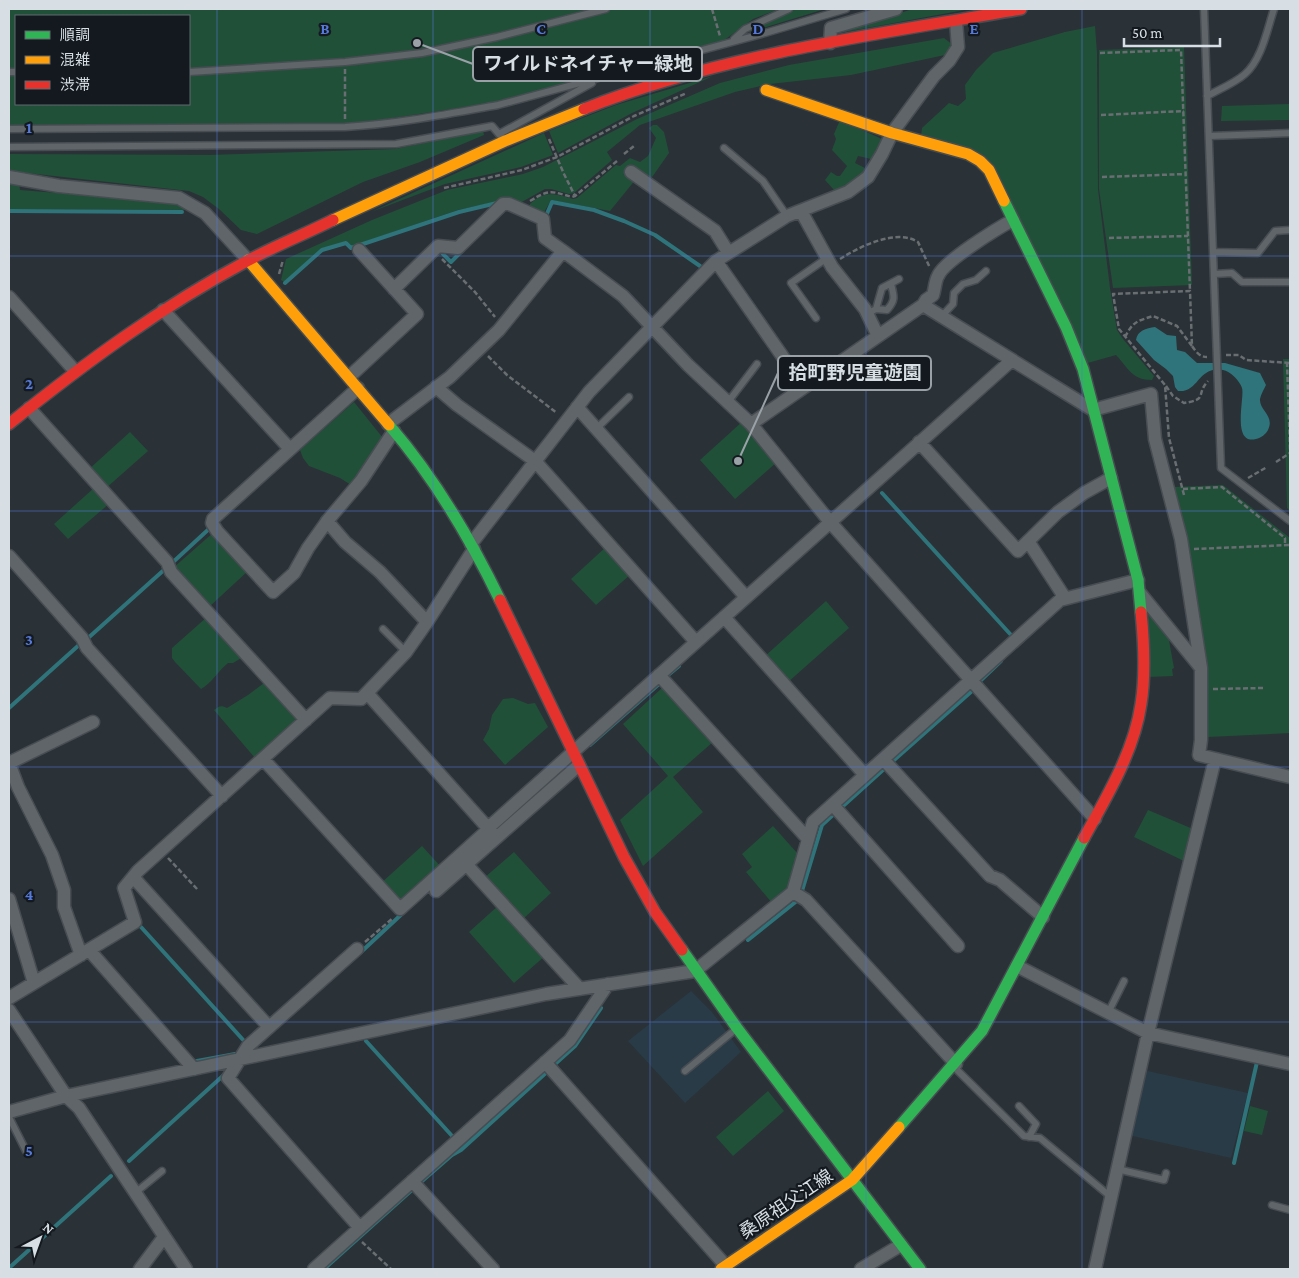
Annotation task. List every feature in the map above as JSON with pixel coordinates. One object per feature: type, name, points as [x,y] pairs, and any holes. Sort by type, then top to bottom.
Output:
[{"type":"street","points":[[830,43],[831,28],[896,9]]},
{"type":"street","points":[[9,424],[75,371],[163,310],[248,260],[502,138],[625,94],[728,63],[1021,9]]},
{"type":"street","points":[[9,998],[135,922],[124,888],[133,877],[330,698],[361,699],[367,693],[406,652],[427,622],[472,546],[589,392],[716,261],[787,216],[848,192],[868,177],[892,133],[958,47],[956,21]]},
{"type":"street","points":[[9,177],[59,186],[179,198],[192,204],[220,227],[358,388],[391,428],[438,491],[472,546],[499,597],[624,858],[655,912],[695,971],[852,1180],[955,1065],[982,1031],[1120,771],[1132,740],[1141,706],[1144,679],[1139,586],[1083,369],[1066,328],[989,170],[980,161],[968,154],[892,133],[766,90]]},
{"type":"street","points":[[632,172],[715,231],[728,252]]},
{"type":"street","points":[[394,288],[433,251],[441,246],[458,248],[502,204],[509,204],[543,219],[545,238],[623,296],[688,365],[751,424],[830,522],[1095,819]]},
{"type":"street","points":[[801,211],[829,262],[872,311],[878,336]]},
{"type":"street","points":[[751,424],[923,305],[933,295],[938,274],[982,238],[1013,220]]},
{"type":"street","points":[[349,378],[417,314],[359,250]]},
{"type":"street","points":[[358,388],[213,519],[212,523],[217,531],[273,592],[294,573],[308,548],[327,521],[361,481],[391,428],[436,387],[450,377],[502,326],[563,251]]},
{"type":"street","points":[[716,261],[792,370],[808,385]]},
{"type":"street","points":[[9,296],[75,371]]},
{"type":"street","points":[[923,305],[1093,410],[1151,394],[1155,439],[1181,539],[1201,668],[1201,740],[1199,755],[1290,777]]},
{"type":"street","points":[[163,310],[290,450]]},
{"type":"street","points":[[436,891],[466,864],[491,832],[573,752],[1012,360]]},
{"type":"street","points":[[436,387],[457,405],[535,461],[696,642]]},
{"type":"street","points":[[577,407],[746,597]]},
{"type":"street","points":[[29,408],[167,562],[172,572],[306,720]]},
{"type":"street","points":[[920,442],[1018,550],[1058,512],[1084,492],[1111,478]]},
{"type":"street","points":[[327,521],[344,542],[380,572],[427,622]]},
{"type":"street","points":[[1028,541],[1065,598]]},
{"type":"street","points":[[9,556],[82,638],[87,648],[222,796]]},
{"type":"street","points":[[1139,586],[1201,668]]},
{"type":"street","points":[[9,1112],[66,1096],[546,994],[695,971],[793,892],[813,822],[1060,600],[1139,586]]},
{"type":"street","points":[[724,617],[865,775]]},
{"type":"street","points":[[658,675],[808,839]]},
{"type":"street","points":[[367,693],[491,832]]},
{"type":"street","points":[[94,722],[9,763],[18,787],[52,855],[64,890],[64,907],[85,952],[194,1069]]},
{"type":"street","points":[[263,758],[400,909],[491,832],[579,764]]},
{"type":"street","points":[[883,759],[990,876],[1000,880],[1043,917]]},
{"type":"street","points":[[1095,1269],[1148,1033],[1216,759]]},
{"type":"street","points":[[833,804],[958,946]]},
{"type":"street","points":[[466,864],[580,988]]},
{"type":"street","points":[[133,877],[269,1027]]},
{"type":"street","points":[[793,892],[806,900],[955,1065]]},
{"type":"street","points":[[9,899],[34,983]]},
{"type":"street","points":[[357,949],[248,1046],[228,1078],[360,1228]]},
{"type":"street","points":[[1017,966],[1148,1033],[1290,1064]]},
{"type":"street","points":[[314,1269],[570,1040],[608,984]]},
{"type":"street","points":[[9,1010],[66,1096],[79,1108],[186,1269]]},
{"type":"street","points":[[546,1062],[728,1267]]},
{"type":"street","name":"桑原祖父江線","points":[[728,1267],[852,1180],[920,1269]]},
{"type":"street","points":[[412,1181],[493,1269]]},
{"type":"street","points":[[140,1269],[164,1237]]},
{"type":"street","points":[[861,1269],[901,1245]]},
{"type":"lane","points":[[190,72],[345,62],[422,53],[497,37],[606,9]]},
{"type":"lane","points":[[733,40],[745,29],[789,9]]},
{"type":"lane","points":[[9,129],[345,127],[440,115],[498,105],[846,9]]},
{"type":"lane","points":[[1204,9],[1221,468],[1290,521]]},
{"type":"lane","points":[[1207,96],[1245,74],[1252,66],[1260,52],[1274,9]]},
{"type":"lane","points":[[9,147],[396,144],[492,126],[502,138],[602,77]]},
{"type":"lane","points":[[1209,136],[1290,133]]},
{"type":"lane","points":[[724,148],[764,181],[787,216]]},
{"type":"lane","points":[[1213,252],[1258,253],[1276,231],[1290,230]]},
{"type":"lane","points":[[816,318],[792,283],[829,262]]},
{"type":"lane","points":[[942,317],[953,304],[954,293],[962,284],[976,280],[986,271]]},
{"type":"lane","points":[[1214,274],[1232,273],[1242,282],[1290,282]]},
{"type":"lane","points":[[891,284],[894,296],[892,304],[887,310],[872,311],[882,288],[899,279]]},
{"type":"lane","points":[[728,402],[757,364]]},
{"type":"lane","points":[[596,429],[628,397]]},
{"type":"lane","points":[[383,629],[406,652]]},
{"type":"lane","points":[[1108,1012],[1124,981]]},
{"type":"lane","points":[[685,1071],[737,1028]]},
{"type":"lane","points":[[955,1065],[1024,1136],[1040,1138],[1111,1197]]},
{"type":"lane","points":[[1018,1106],[1036,1124],[1029,1136]]},
{"type":"lane","points":[[9,1117],[26,1151]]},
{"type":"lane","points":[[1117,1169],[1164,1180],[1166,1174]]},
{"type":"lane","points":[[134,1193],[162,1171]]},
{"type":"lane","points":[[1272,1205],[1290,1210]]},
{"type":"path","points":[[712,9],[722,44]]},
{"type":"path","points":[[1100,53],[1181,50],[1192,346]]},
{"type":"path","points":[[345,62],[345,127]]},
{"type":"path","points":[[437,190],[522,170],[556,157],[634,116],[693,90]]},
{"type":"path","points":[[1101,114],[1184,111]]},
{"type":"path","points":[[546,132],[575,196]]},
{"type":"path","points":[[624,154],[634,146]]},
{"type":"path","points":[[517,208],[550,191],[572,197],[575,196],[616,161]]},
{"type":"path","points":[[1102,177],[1186,174]]},
{"type":"path","points":[[1109,238],[1188,236]]},
{"type":"path","points":[[829,262],[867,244],[892,238],[908,238],[915,240],[921,246],[936,284]]},
{"type":"path","points":[[433,251],[475,292],[502,326]]},
{"type":"path","points":[[277,279],[284,257]]},
{"type":"path","points":[[1190,292],[1113,294],[1119,329],[1173,396],[1184,403],[1197,401],[1205,384],[1209,380],[1218,379]]},
{"type":"path","points":[[1125,336],[1134,323],[1154,316],[1177,326],[1196,352],[1203,357],[1217,358],[1239,355],[1246,360],[1289,363],[1290,450],[1276,462]]},
{"type":"path","points":[[480,348],[507,375],[566,421]]},
{"type":"path","points":[[1165,385],[1170,438],[1184,497]]},
{"type":"path","points":[[1240,482],[1266,467]]},
{"type":"path","points":[[1183,489],[1222,487],[1285,538],[1285,545]]},
{"type":"path","points":[[1192,549],[1290,545]]},
{"type":"path","points":[[1210,689],[1264,688]]},
{"type":"path","points":[[161,850],[198,890]]},
{"type":"path","points":[[357,949],[400,909]]},
{"type":"path","points":[[356,1247],[362,1241],[391,1269]]},
{"type":"shaded area","points":[[691,991],[712,1012],[741,1052],[685,1103],[628,1041]]},
{"type":"shaded area","points":[[1143,1070],[1248,1093],[1231,1158],[1128,1135]]},
{"type":"green space","points":[[9,9],[779,9],[753,19],[723,41],[498,102],[360,123],[9,125]]},
{"type":"green space","points":[[796,9],[825,9],[750,32],[751,28]]},
{"type":"green space","points":[[913,9],[970,9],[845,32],[845,30]]},
{"type":"green space","points":[[1095,26],[1097,53],[1098,189],[1110,288],[1117,330],[1154,376],[1152,380],[1145,380],[1135,376],[1116,355],[1084,364],[990,168],[921,137],[922,128],[949,103],[958,106],[966,99],[965,85],[976,70],[993,53],[1065,32]]},
{"type":"green space","points":[[944,38],[953,45],[945,55],[851,75],[770,84],[735,92],[640,125],[607,152],[612,160],[574,193],[569,194],[545,189],[518,204],[500,201],[458,210],[352,246],[347,241],[321,249],[284,282],[281,280],[286,259],[372,220],[447,190],[523,174],[543,167],[637,119],[720,83],[789,65]]},
{"type":"green space","points":[[1184,47],[1192,285],[1113,288],[1099,189],[1099,50]]},
{"type":"green space","points":[[713,76],[632,113],[558,153],[549,131],[616,105]]},
{"type":"green space","points":[[1290,104],[1290,120],[1221,121],[1222,106]]},
{"type":"green space","points":[[840,120],[882,139],[871,159],[858,156],[855,163],[865,168],[860,176],[848,186],[834,190],[825,180],[831,172],[840,176],[847,166],[832,150],[836,139],[834,134]]},
{"type":"green space","points":[[657,125],[664,132],[669,153],[650,180],[636,179],[610,211],[551,200],[543,214],[530,207],[530,204],[535,200],[550,194],[573,199],[577,198],[616,165],[620,166],[630,158],[640,162],[648,156],[656,138],[649,128]]},
{"type":"green space","points":[[483,131],[484,135],[420,162],[363,182],[257,234],[241,230],[203,197],[189,191],[9,171],[9,154],[208,155],[395,149]]},
{"type":"green space","points":[[544,133],[553,155],[521,167],[445,184],[371,212]]},
{"type":"green space","points":[[9,181],[19,183],[20,190],[160,201],[189,210],[9,209]]},
{"type":"green space","points":[[1283,359],[1290,359],[1290,511],[1287,508]]},
{"type":"green space","points":[[354,402],[383,438],[351,485],[340,478],[309,466],[300,450]]},
{"type":"green space","points":[[743,421],[777,462],[735,499],[700,460]]},
{"type":"green space","points":[[130,432],[148,451],[105,489],[88,470]]},
{"type":"green space","points":[[1223,485],[1290,538],[1290,733],[1208,737],[1206,655],[1186,536],[1174,487]]},
{"type":"green space","points":[[95,487],[110,503],[68,539],[54,524]]},
{"type":"green space","points":[[214,532],[249,570],[208,608],[173,568]]},
{"type":"green space","points":[[607,546],[631,574],[596,605],[571,579]]},
{"type":"green space","points":[[826,601],[849,628],[787,683],[764,657]]},
{"type":"green space","points":[[1145,605],[1168,635],[1174,668],[1172,669],[1173,676],[1148,677]]},
{"type":"green space","points":[[207,617],[243,657],[233,663],[228,663],[201,689],[172,658],[172,648]]},
{"type":"green space","points":[[264,683],[297,720],[255,758],[214,710],[220,706],[227,708]]},
{"type":"green space","points":[[663,687],[713,742],[673,777],[703,812],[643,866],[620,820],[668,776],[623,724]]},
{"type":"green space","points":[[513,698],[528,704],[535,703],[548,727],[505,765],[483,740],[489,729],[492,715],[503,699]]},
{"type":"green space","points":[[1148,810],[1193,829],[1186,862],[1134,837]]},
{"type":"green space","points":[[773,826],[798,854],[789,890],[772,903],[746,872],[752,867],[742,854]]},
{"type":"green space","points":[[422,846],[442,868],[400,906],[380,884]]},
{"type":"green space","points":[[514,852],[551,893],[522,920],[484,878]]},
{"type":"green space","points":[[499,905],[545,956],[514,983],[469,932]]},
{"type":"green space","points":[[768,1091],[784,1111],[733,1156],[716,1137]]},
{"type":"green space","points":[[1250,1106],[1268,1111],[1262,1135],[1244,1131]]},
{"type":"water","points":[[1155,327],[1167,335],[1176,336],[1177,350],[1185,352],[1197,363],[1225,363],[1260,373],[1266,385],[1260,397],[1260,403],[1270,421],[1265,434],[1256,439],[1248,439],[1244,435],[1241,428],[1242,388],[1229,372],[1223,370],[1208,371],[1190,388],[1178,391],[1175,387],[1173,376],[1154,360],[1136,340],[1142,330]]},
{"type":"waterway","points":[[546,216],[552,202],[594,210],[655,235],[700,266]]},
{"type":"waterway","points":[[285,283],[322,250],[346,243],[351,248],[459,212],[497,203]]},
{"type":"waterway","points":[[9,211],[182,212]]},
{"type":"waterway","points":[[440,251],[451,262],[463,250]]},
{"type":"waterway","points":[[882,493],[1011,635]]},
{"type":"waterway","points":[[172,563],[210,528]]},
{"type":"waterway","points":[[87,639],[165,569]]},
{"type":"waterway","points":[[9,708],[79,645]]},
{"type":"waterway","points":[[979,682],[1001,661]]},
{"type":"waterway","points":[[667,676],[679,666]]},
{"type":"waterway","points":[[590,745],[659,684]]},
{"type":"waterway","points":[[893,761],[972,691]]},
{"type":"waterway","points":[[504,823],[563,769]]},
{"type":"waterway","points":[[842,807],[884,769]]},
{"type":"waterway","points":[[802,891],[822,825],[834,814]]},
{"type":"waterway","points":[[748,940],[798,900]]},
{"type":"waterway","points":[[360,953],[404,912]]},
{"type":"waterway","points":[[141,927],[245,1042]]},
{"type":"waterway","points":[[554,1065],[575,1046],[601,1008]]},
{"type":"waterway","points":[[366,1041],[453,1137]]},
{"type":"waterway","points":[[197,1061],[235,1054]]},
{"type":"waterway","points":[[1234,1163],[1257,1062]]},
{"type":"waterway","points":[[421,1182],[452,1155],[461,1150],[548,1071]]},
{"type":"waterway","points":[[129,1161],[226,1073]]},
{"type":"waterway","points":[[9,1268],[111,1176]]},
{"type":"waterway","points":[[324,1269],[413,1189]]},
{"type":"traffic: fast","points":[[1004,201],[1066,327],[1083,369],[1138,580],[1141,612]]},
{"type":"traffic: fast","points":[[389,425],[436,487],[464,531],[500,600]]},
{"type":"traffic: fast","points":[[899,1127],[982,1031],[1084,838]]},
{"type":"traffic: fast","points":[[682,950],[737,1028],[920,1269]]},
{"type":"traffic: slow","points":[[766,90],[892,133],[968,154],[980,161],[989,170],[1004,201]]},
{"type":"traffic: slow","points":[[333,220],[505,141],[584,109]]},
{"type":"traffic: slow","points":[[248,260],[389,425]]},
{"type":"traffic: slow","points":[[721,1269],[852,1180],[899,1127]]},
{"type":"traffic: jam","points":[[584,109],[637,90],[745,60],[800,48],[1021,9]]},
{"type":"traffic: jam","points":[[9,424],[66,379],[184,297],[268,250],[333,220]]},
{"type":"traffic: jam","points":[[500,600],[624,857],[655,912],[682,950]]},
{"type":"traffic: jam","points":[[1084,838],[1126,756],[1137,722],[1143,692],[1144,669],[1141,612]]},
{"type":"place","name":"ワイルドネイチャー緑地","points":[[417,43]]},
{"type":"place","name":"拾町野児童遊園","points":[[738,461]]}]
